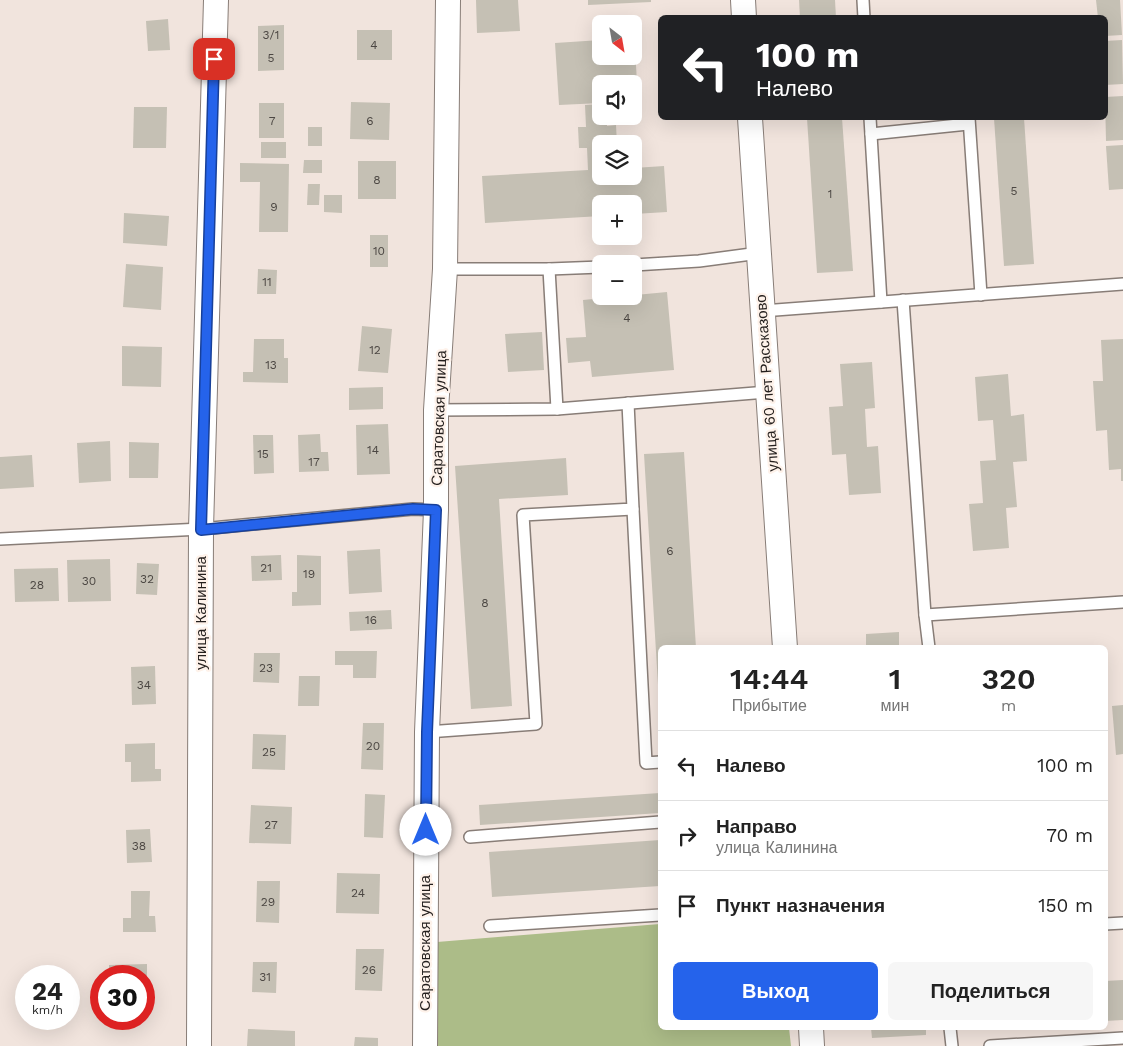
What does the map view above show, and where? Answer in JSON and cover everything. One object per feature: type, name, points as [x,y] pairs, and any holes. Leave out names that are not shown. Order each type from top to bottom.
[{"type":"street","name":"улица Калинина","points":[[199,1046],[201,530],[216,0]]},
{"type":"street","name":"Саратовская улица","points":[[425,1046],[427,732],[436,510],[436,410],[445,269],[448,0]]},
{"type":"street","points":[[743,0],[744,15]]},
{"type":"street","name":"улица 60 лет Рассказово","points":[[750,120],[785,645]]},
{"type":"street","points":[[811,1030],[812,1046]]},
{"type":"lane","points":[[863,0],[864,15]]},
{"type":"lane","points":[[870,120],[881,302]]},
{"type":"lane","points":[[871,134],[969,121],[981,295]]},
{"type":"lane","points":[[642,265],[699,262],[759,253]]},
{"type":"lane","points":[[445,269],[549,270],[592,268]]},
{"type":"lane","points":[[549,270],[557,409]]},
{"type":"lane","points":[[762,311],[1123,284]]},
{"type":"lane","points":[[903,300],[929,645]]},
{"type":"lane","points":[[436,410],[557,409],[768,392]]},
{"type":"lane","points":[[628,403],[646,763],[658,762]]},
{"type":"lane","points":[[0,539],[201,530],[413,509],[436,510]]},
{"type":"lane","points":[[427,732],[536,724],[523,515],[633,509]]},
{"type":"lane","points":[[925,615],[1123,602]]},
{"type":"lane","points":[[470,837],[658,822]]},
{"type":"lane","points":[[490,926],[658,915]]},
{"type":"lane","points":[[1108,924],[1123,923]]},
{"type":"lane","points":[[950,1030],[952,1046]]},
{"type":"lane","points":[[990,1046],[1123,1038]]},
{"type":"green space","points":[[658,924],[658,1030],[789,1030],[791,1046],[435,1046],[437,942]]},
{"type":"building","points":[[476,0],[518,0],[520,31],[477,33]]},
{"type":"building","points":[[588,0],[651,0],[651,2],[588,5]]},
{"type":"building","points":[[799,0],[835,0],[836,15],[800,15]]},
{"type":"building","points":[[1096,0],[1120,0],[1122,35],[1108,36],[1108,15],[1098,15]]},
{"type":"building","points":[[168,19],[170,50],[148,51],[146,21]]},
{"type":"building","points":[[284,25],[284,70],[258,71],[258,26]]},
{"type":"building","points":[[357,30],[392,30],[392,60],[357,60]]},
{"type":"building","points":[[1122,40],[1123,84],[1108,85],[1108,41]]},
{"type":"building","points":[[592,41],[592,65],[636,65],[637,75],[592,75],[592,103],[559,105],[555,43]]},
{"type":"building","points":[[1123,96],[1123,140],[1106,141],[1108,97]]},
{"type":"building","points":[[351,102],[390,103],[389,140],[350,139]]},
{"type":"building","points":[[259,103],[284,103],[284,138],[259,138]]},
{"type":"building","points":[[585,105],[592,105],[592,125],[616,125],[617,135],[592,135],[592,185],[642,185],[642,167],[664,166],[667,212],[642,214],[642,195],[592,195],[592,217],[485,223],[482,176],[588,170],[587,148],[579,148],[578,127],[586,127]]},
{"type":"building","points":[[134,107],[167,107],[166,148],[133,148]]},
{"type":"building","points":[[807,120],[842,120],[853,271],[817,273]]},
{"type":"building","points":[[994,120],[1024,120],[1034,264],[1004,266]]},
{"type":"building","points":[[308,127],[322,127],[322,146],[308,146]]},
{"type":"building","points":[[261,142],[286,142],[286,158],[261,158]]},
{"type":"building","points":[[1123,145],[1123,189],[1109,190],[1106,146]]},
{"type":"building","points":[[304,160],[322,160],[322,173],[303,173]]},
{"type":"building","points":[[358,161],[396,161],[396,199],[358,199]]},
{"type":"building","points":[[240,163],[289,164],[288,232],[259,232],[260,182],[240,182]]},
{"type":"building","points":[[308,184],[320,184],[319,205],[307,205]]},
{"type":"building","points":[[324,195],[342,195],[342,213],[324,212]]},
{"type":"building","points":[[124,213],[169,216],[167,246],[123,243]]},
{"type":"building","points":[[370,235],[388,235],[388,267],[370,267]]},
{"type":"building","points":[[126,264],[163,267],[161,310],[123,307]]},
{"type":"building","points":[[258,269],[277,270],[276,294],[257,294]]},
{"type":"building","points":[[667,292],[674,370],[592,377],[590,361],[568,363],[566,338],[586,337],[583,300],[592,299],[592,305],[642,305],[642,294]]},
{"type":"building","points":[[362,326],[392,329],[388,373],[358,371]]},
{"type":"building","points":[[542,332],[544,370],[508,372],[505,334]]},
{"type":"building","points":[[254,339],[284,339],[284,358],[288,358],[288,383],[243,382],[243,372],[253,372]]},
{"type":"building","points":[[1123,339],[1123,481],[1121,481],[1121,469],[1109,470],[1107,430],[1096,431],[1093,381],[1103,381],[1101,340]]},
{"type":"building","points":[[122,346],[162,347],[161,387],[122,386]]},
{"type":"building","points":[[872,362],[875,408],[865,409],[867,447],[878,446],[881,493],[849,495],[846,454],[832,455],[829,407],[843,406],[840,364]]},
{"type":"building","points":[[1008,374],[1011,416],[1024,414],[1027,461],[1013,462],[1017,507],[1006,508],[1009,548],[973,551],[969,504],[983,503],[980,461],[996,460],[993,420],[978,421],[975,377]]},
{"type":"building","points":[[383,387],[383,409],[349,410],[349,388]]},
{"type":"building","points":[[388,424],[390,474],[357,475],[356,425]]},
{"type":"building","points":[[320,434],[321,452],[328,452],[329,471],[299,472],[298,435]]},
{"type":"building","points":[[253,435],[273,435],[274,473],[254,474]]},
{"type":"building","points":[[110,441],[111,481],[79,483],[77,443]]},
{"type":"building","points":[[129,442],[159,443],[158,478],[129,478]]},
{"type":"building","points":[[684,452],[696,645],[658,645],[658,685],[644,454]]},
{"type":"building","points":[[32,455],[34,487],[0,489],[0,457]]},
{"type":"building","points":[[566,458],[568,495],[499,499],[512,706],[471,709],[455,466]]},
{"type":"building","points":[[380,549],[382,592],[349,594],[347,551]]},
{"type":"building","points":[[281,555],[282,580],[252,581],[251,556]]},
{"type":"building","points":[[297,555],[321,556],[321,605],[292,606],[292,592],[297,592]]},
{"type":"building","points":[[110,559],[111,601],[68,602],[67,560]]},
{"type":"building","points":[[137,563],[159,564],[157,595],[136,594]]},
{"type":"building","points":[[58,568],[59,601],[15,602],[14,569]]},
{"type":"building","points":[[391,610],[392,629],[350,631],[349,612]]},
{"type":"building","points":[[899,632],[899,645],[866,645],[866,634]]},
{"type":"building","points":[[335,651],[377,651],[376,678],[353,678],[353,665],[335,665]]},
{"type":"building","points":[[254,653],[280,653],[279,683],[253,682]]},
{"type":"building","points":[[155,666],[156,704],[132,705],[131,667]]},
{"type":"building","points":[[299,676],[320,676],[319,706],[298,706]]},
{"type":"building","points":[[1123,705],[1123,754],[1116,755],[1112,706]]},
{"type":"building","points":[[363,723],[384,723],[383,770],[361,769]]},
{"type":"building","points":[[253,734],[286,735],[285,770],[252,769]]},
{"type":"building","points":[[155,743],[155,769],[161,769],[161,781],[131,782],[131,762],[125,762],[125,744]]},
{"type":"building","points":[[658,793],[658,813],[480,825],[479,805]]},
{"type":"building","points":[[365,794],[385,795],[383,838],[364,837]]},
{"type":"building","points":[[251,805],[292,807],[291,844],[249,843]]},
{"type":"building","points":[[150,829],[152,862],[127,863],[126,830]]},
{"type":"building","points":[[658,840],[658,886],[492,897],[489,852]]},
{"type":"building","points":[[337,873],[380,874],[379,914],[336,913]]},
{"type":"building","points":[[257,881],[280,881],[279,923],[256,922]]},
{"type":"building","points":[[131,891],[150,891],[149,916],[155,916],[156,932],[123,932],[123,918],[131,918]]},
{"type":"building","points":[[356,949],[384,949],[382,991],[355,990]]},
{"type":"building","points":[[253,962],[277,962],[276,993],[252,992]]},
{"type":"building","points":[[147,964],[147,965],[109,965]]},
{"type":"building","points":[[1123,980],[1123,1020],[1108,1021],[1108,981]]},
{"type":"building","points":[[248,1029],[295,1031],[295,1046],[247,1046]]},
{"type":"building","points":[[871,1030],[926,1030],[926,1035],[872,1038]]},
{"type":"building","points":[[355,1037],[378,1038],[378,1046],[354,1046]]},
{"type":"route","points":[[214,59],[201,530],[413,509],[436,510],[427,732],[426,830]]}]
